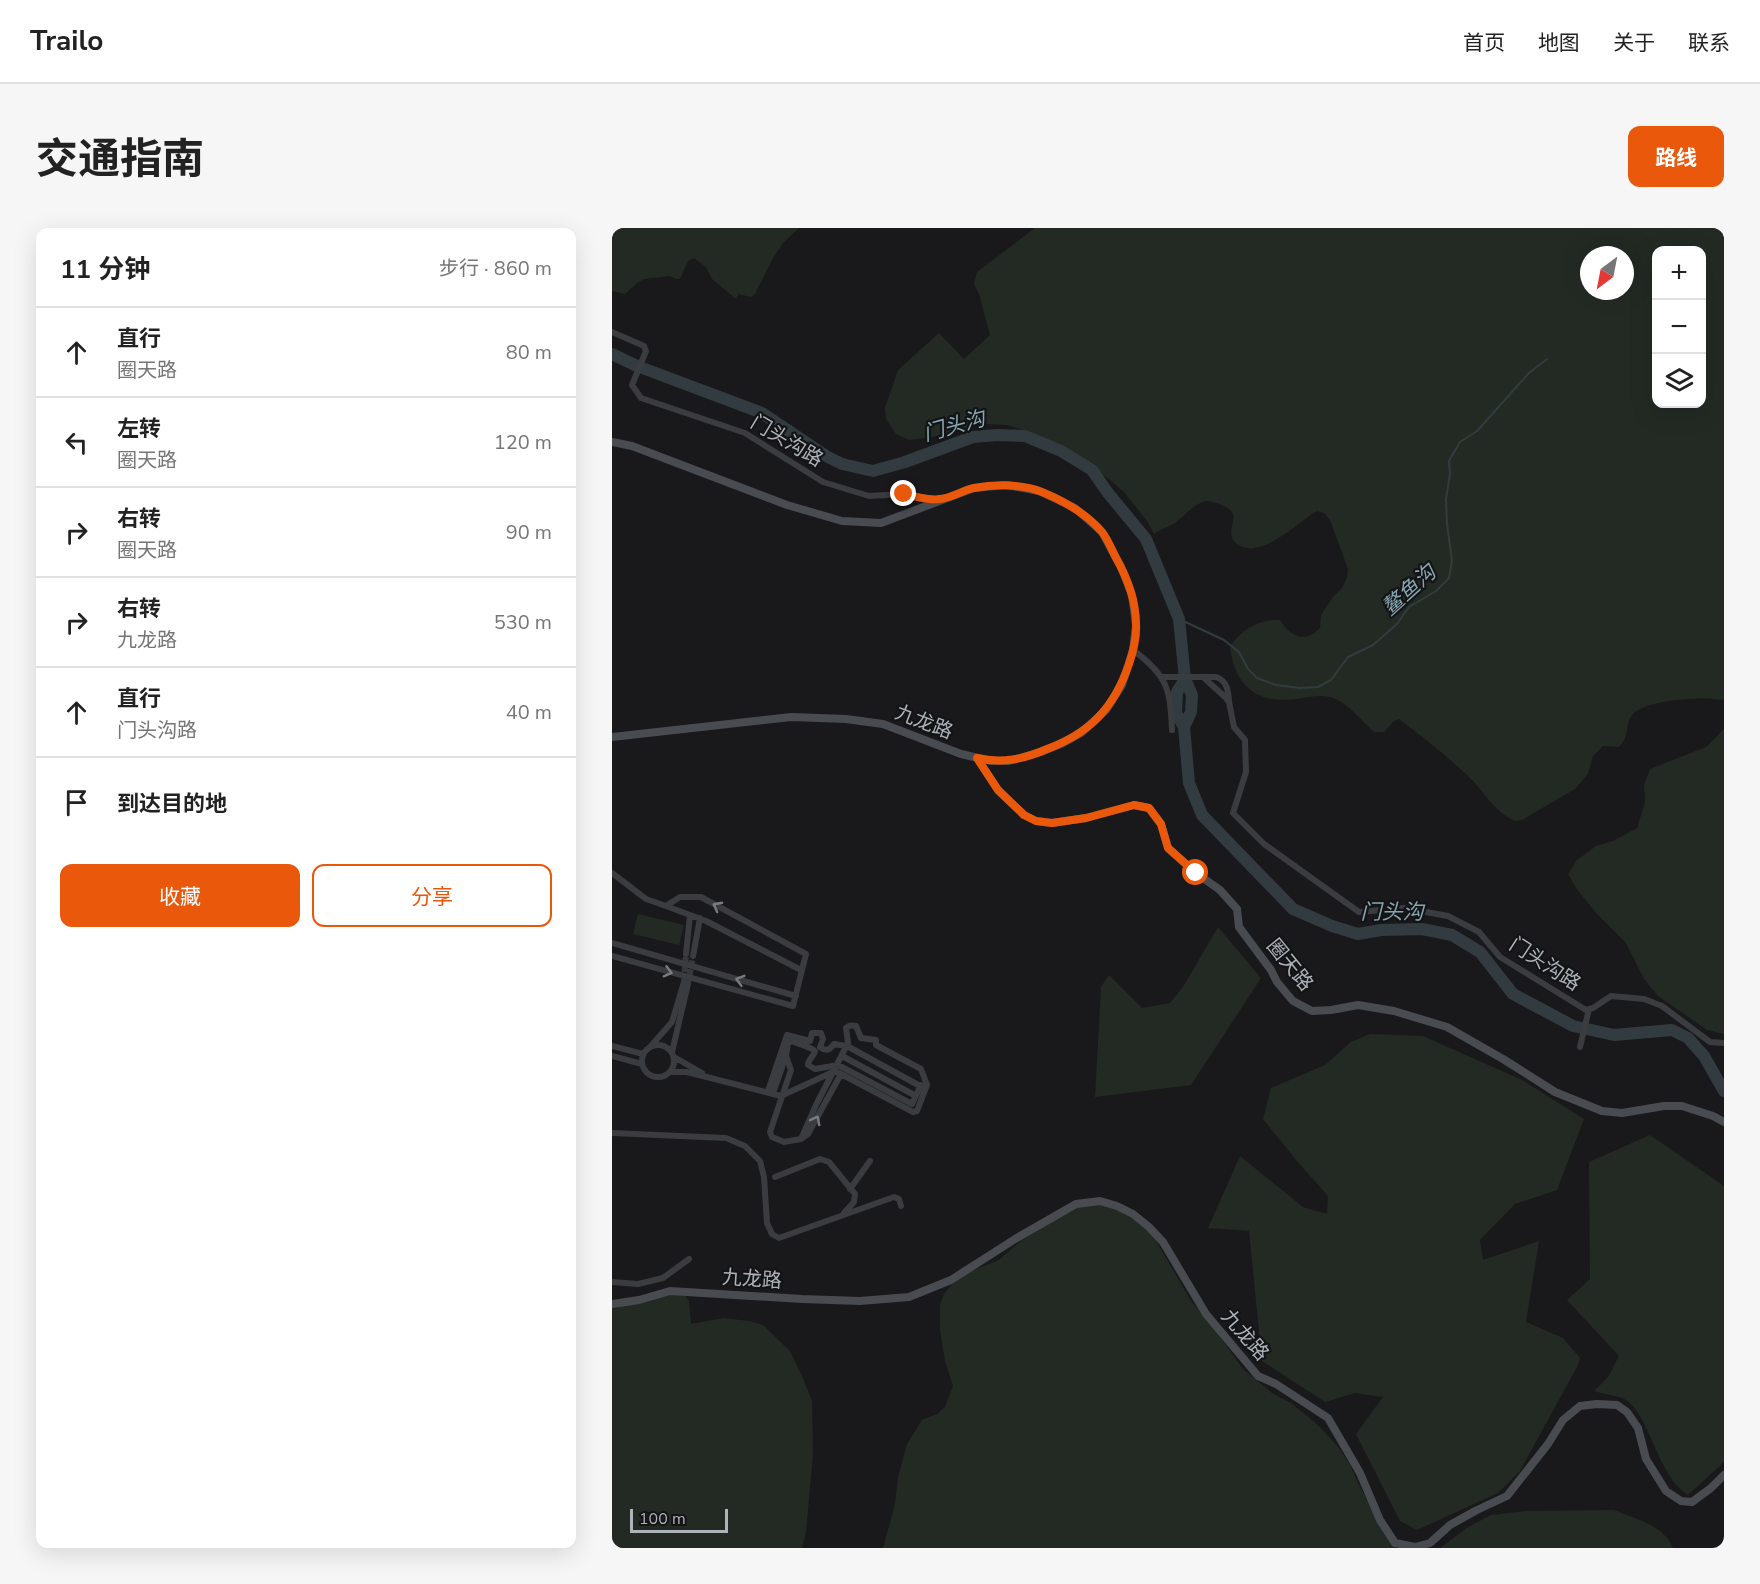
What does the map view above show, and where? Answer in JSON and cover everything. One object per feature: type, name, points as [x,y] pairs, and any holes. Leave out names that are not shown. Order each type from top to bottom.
[{"type":"street","name":"门头沟路","points":[[612,332],[644,345],[646,351],[632,385],[641,398],[745,433],[823,482],[869,496],[904,494],[940,500]]},
{"type":"street","name":"九龙路","points":[[612,441],[632,446],[787,505],[842,521],[881,523],[974,488],[1007,485],[1039,491],[1075,508],[1102,532],[1121,567],[1132,595],[1136,625],[1133,650],[1122,685],[1106,710],[1081,733],[1056,746],[1009,761],[992,761],[961,754],[883,724],[846,719],[791,717],[612,737]]},
{"type":"street","points":[[1133,650],[1162,677],[1170,699],[1172,730]]},
{"type":"street","name":"门头沟路","points":[[1162,677],[1203,677],[1225,697],[1234,727],[1245,740],[1246,748],[1246,772],[1233,813],[1264,844],[1359,912],[1404,908],[1448,916],[1479,932],[1500,957],[1586,1010],[1611,996],[1644,999],[1662,1006],[1710,1042],[1724,1043]]},
{"type":"street","name":"圈天路","points":[[977,758],[998,790],[1024,815],[1036,821],[1052,823],[1086,818],[1134,805],[1149,808],[1161,824],[1168,848],[1196,873],[1220,890],[1237,909],[1239,927],[1271,970],[1277,982],[1293,1001],[1312,1011],[1359,1005],[1394,1011],[1447,1027],[1555,1092],[1602,1111],[1622,1113],[1664,1106],[1682,1106],[1724,1122]]},
{"type":"street","points":[[612,873],[646,899],[700,918],[801,970]]},
{"type":"street","points":[[612,958],[793,1006],[806,954],[700,897],[680,897],[666,906]]},
{"type":"street","points":[[690,915],[690,955],[700,918]]},
{"type":"street","points":[[612,943],[796,996]]},
{"type":"street","points":[[686,983],[673,1054],[673,1067],[666,1075],[656,1077],[646,1072],[642,1064],[643,1054],[650,1047],[672,1022],[686,983]]},
{"type":"street","points":[[1580,1047],[1588,1009]]},
{"type":"street","points":[[786,1056],[791,1070],[770,1132],[772,1137],[784,1142],[801,1139],[816,1105],[838,1070],[848,1043],[846,1028],[852,1025],[856,1026],[861,1038],[876,1040],[876,1045],[921,1069],[927,1085],[915,1106]]},
{"type":"street","points":[[770,1092],[787,1035],[810,1041],[812,1033],[820,1033],[823,1039],[820,1047],[827,1051],[834,1044],[847,1046],[920,1086]]},
{"type":"street","points":[[770,1092],[786,1056],[788,1043],[792,1041],[815,1051],[815,1056],[808,1062],[810,1068],[838,1070],[913,1112],[917,1111],[916,1096],[924,1077]]},
{"type":"street","points":[[650,1047],[663,1045],[708,1076]]},
{"type":"street","points":[[612,1046],[643,1054]]},
{"type":"street","points":[[612,1056],[642,1064]]},
{"type":"street","points":[[842,1056],[916,1096]]},
{"type":"street","points":[[670,1072],[708,1076],[781,1096],[838,1070]]},
{"type":"street","points":[[612,1133],[726,1138],[746,1146],[759,1161],[764,1178],[766,1223],[772,1234],[780,1238],[894,1197],[898,1199],[901,1206]]},
{"type":"street","points":[[776,1177],[820,1159],[829,1162],[855,1194],[854,1202],[841,1216]]},
{"type":"street","points":[[850,1189],[870,1161]]},
{"type":"street","name":"九龙路","points":[[612,1304],[639,1300],[670,1291],[860,1301],[909,1298],[951,1280],[1076,1204],[1100,1201],[1133,1214],[1163,1242],[1206,1314],[1258,1376],[1276,1384],[1328,1418],[1360,1473],[1380,1520],[1395,1543],[1415,1547],[1430,1543],[1450,1525],[1507,1496],[1548,1444],[1563,1420],[1580,1406],[1617,1404],[1627,1412],[1638,1428],[1646,1459],[1666,1491],[1680,1501],[1692,1502],[1711,1488],[1724,1474]]},
{"type":"street","points":[[612,1282],[638,1284],[663,1278],[689,1259]]},
{"type":"shaded area","points":[[612,228],[799,228],[783,243],[773,258],[755,294],[751,297],[738,294],[736,299],[712,279],[706,267],[694,258],[688,261],[680,279],[670,276],[644,279],[625,294],[612,291]]},
{"type":"shaded area","points":[[1035,228],[1724,228],[1724,700],[1704,698],[1677,700],[1640,709],[1630,719],[1626,737],[1619,747],[1603,746],[1593,756],[1588,774],[1575,789],[1522,820],[1515,821],[1495,807],[1474,782],[1426,739],[1399,719],[1384,732],[1374,732],[1356,714],[1331,697],[1281,700],[1258,695],[1249,689],[1236,671],[1230,646],[1246,630],[1265,621],[1280,620],[1293,634],[1303,637],[1309,636],[1320,628],[1321,615],[1342,588],[1348,569],[1330,520],[1324,513],[1317,511],[1269,543],[1260,547],[1243,547],[1233,540],[1231,511],[1219,504],[1206,501],[1193,507],[1175,523],[1154,534],[1147,521],[1124,492],[1110,480],[1064,448],[1031,432],[1007,425],[984,424],[933,437],[909,440],[896,434],[886,419],[885,408],[898,370],[939,333],[964,359],[990,335],[974,284],[977,272]]},
{"type":"shaded area","points":[[1724,729],[1724,1034],[1707,1030],[1658,996],[1644,979],[1626,943],[1596,913],[1568,874],[1577,860],[1596,846],[1613,841],[1637,828],[1645,802],[1644,785],[1650,769],[1706,747]]},
{"type":"shaded area","points":[[638,914],[684,925],[679,945],[633,934]]},
{"type":"shaded area","points":[[1218,927],[1261,978],[1191,1085],[1095,1097],[1101,987],[1109,975],[1142,1008],[1170,1003],[1183,987]]},
{"type":"shaded area","points":[[1370,1034],[1423,1036],[1522,1080],[1584,1119],[1557,1190],[1515,1204],[1480,1240],[1483,1260],[1539,1241],[1526,1322],[1563,1338],[1580,1358],[1577,1367],[1520,1471],[1498,1493],[1417,1530],[1400,1521],[1356,1434],[1383,1397],[1355,1393],[1325,1402],[1262,1361],[1249,1231],[1208,1228],[1240,1156],[1303,1207],[1327,1214],[1328,1196],[1263,1119],[1271,1088],[1325,1065],[1351,1042]]},
{"type":"shaded area","points":[[1650,1135],[1724,1186],[1724,1462],[1688,1495],[1668,1473],[1632,1405],[1622,1398],[1594,1391],[1608,1377],[1619,1356],[1567,1300],[1590,1279],[1589,1162]]},
{"type":"shaded area","points":[[1108,1200],[1151,1232],[1191,1301],[1243,1369],[1272,1393],[1291,1403],[1307,1416],[1339,1448],[1383,1530],[1396,1548],[883,1548],[907,1444],[922,1420],[937,1414],[945,1407],[953,1386],[945,1361],[940,1330],[940,1304],[944,1294],[959,1276],[999,1260],[1021,1241],[1066,1210]]},
{"type":"shaded area","points":[[681,1290],[689,1301],[691,1324],[723,1318],[763,1325],[790,1351],[802,1376],[812,1401],[813,1454],[806,1532],[802,1548],[612,1548],[612,1306]]},
{"type":"shaded area","points":[[1614,1510],[1656,1528],[1669,1540],[1673,1548],[1440,1548],[1468,1527],[1491,1515],[1527,1511]]},
{"type":"waterway","name":"门头沟","points":[[612,354],[637,366],[762,413],[826,456],[842,464],[873,471],[973,437],[998,435],[1025,436],[1061,451],[1092,470],[1146,539],[1179,619],[1185,679],[1192,695],[1191,712],[1184,727],[1189,783],[1202,815],[1293,909],[1332,926],[1358,934],[1381,930],[1422,929],[1452,935],[1480,952],[1513,994],[1573,1026],[1614,1035],[1672,1030],[1688,1038],[1704,1056],[1724,1091]]},
{"type":"waterway","name":"鳌鱼沟","points":[[1179,619],[1224,640],[1239,652],[1248,669],[1257,678],[1276,685],[1300,688],[1318,687],[1331,680],[1348,657],[1373,645],[1397,624],[1409,607],[1436,591],[1449,578],[1452,561],[1446,499],[1450,474],[1449,461],[1460,442],[1477,431],[1529,373],[1547,359]]},
{"type":"waterway","name":"门头沟","points":[[1184,727],[1176,713],[1177,692],[1185,679]]},
{"type":"tunnel","points":[[684,981],[686,954]]},
{"type":"tunnel","points":[[688,984],[693,956]]},
{"type":"route","points":[[904,494],[940,500],[974,488],[1007,485],[1039,491],[1075,508],[1102,532],[1121,567],[1132,595],[1136,625],[1133,650],[1122,685],[1106,710],[1081,733],[1063,743],[1009,761],[977,758],[998,790],[1024,815],[1036,821],[1052,823],[1086,818],[1134,805],[1149,808],[1161,824],[1168,848],[1196,873]]}]
